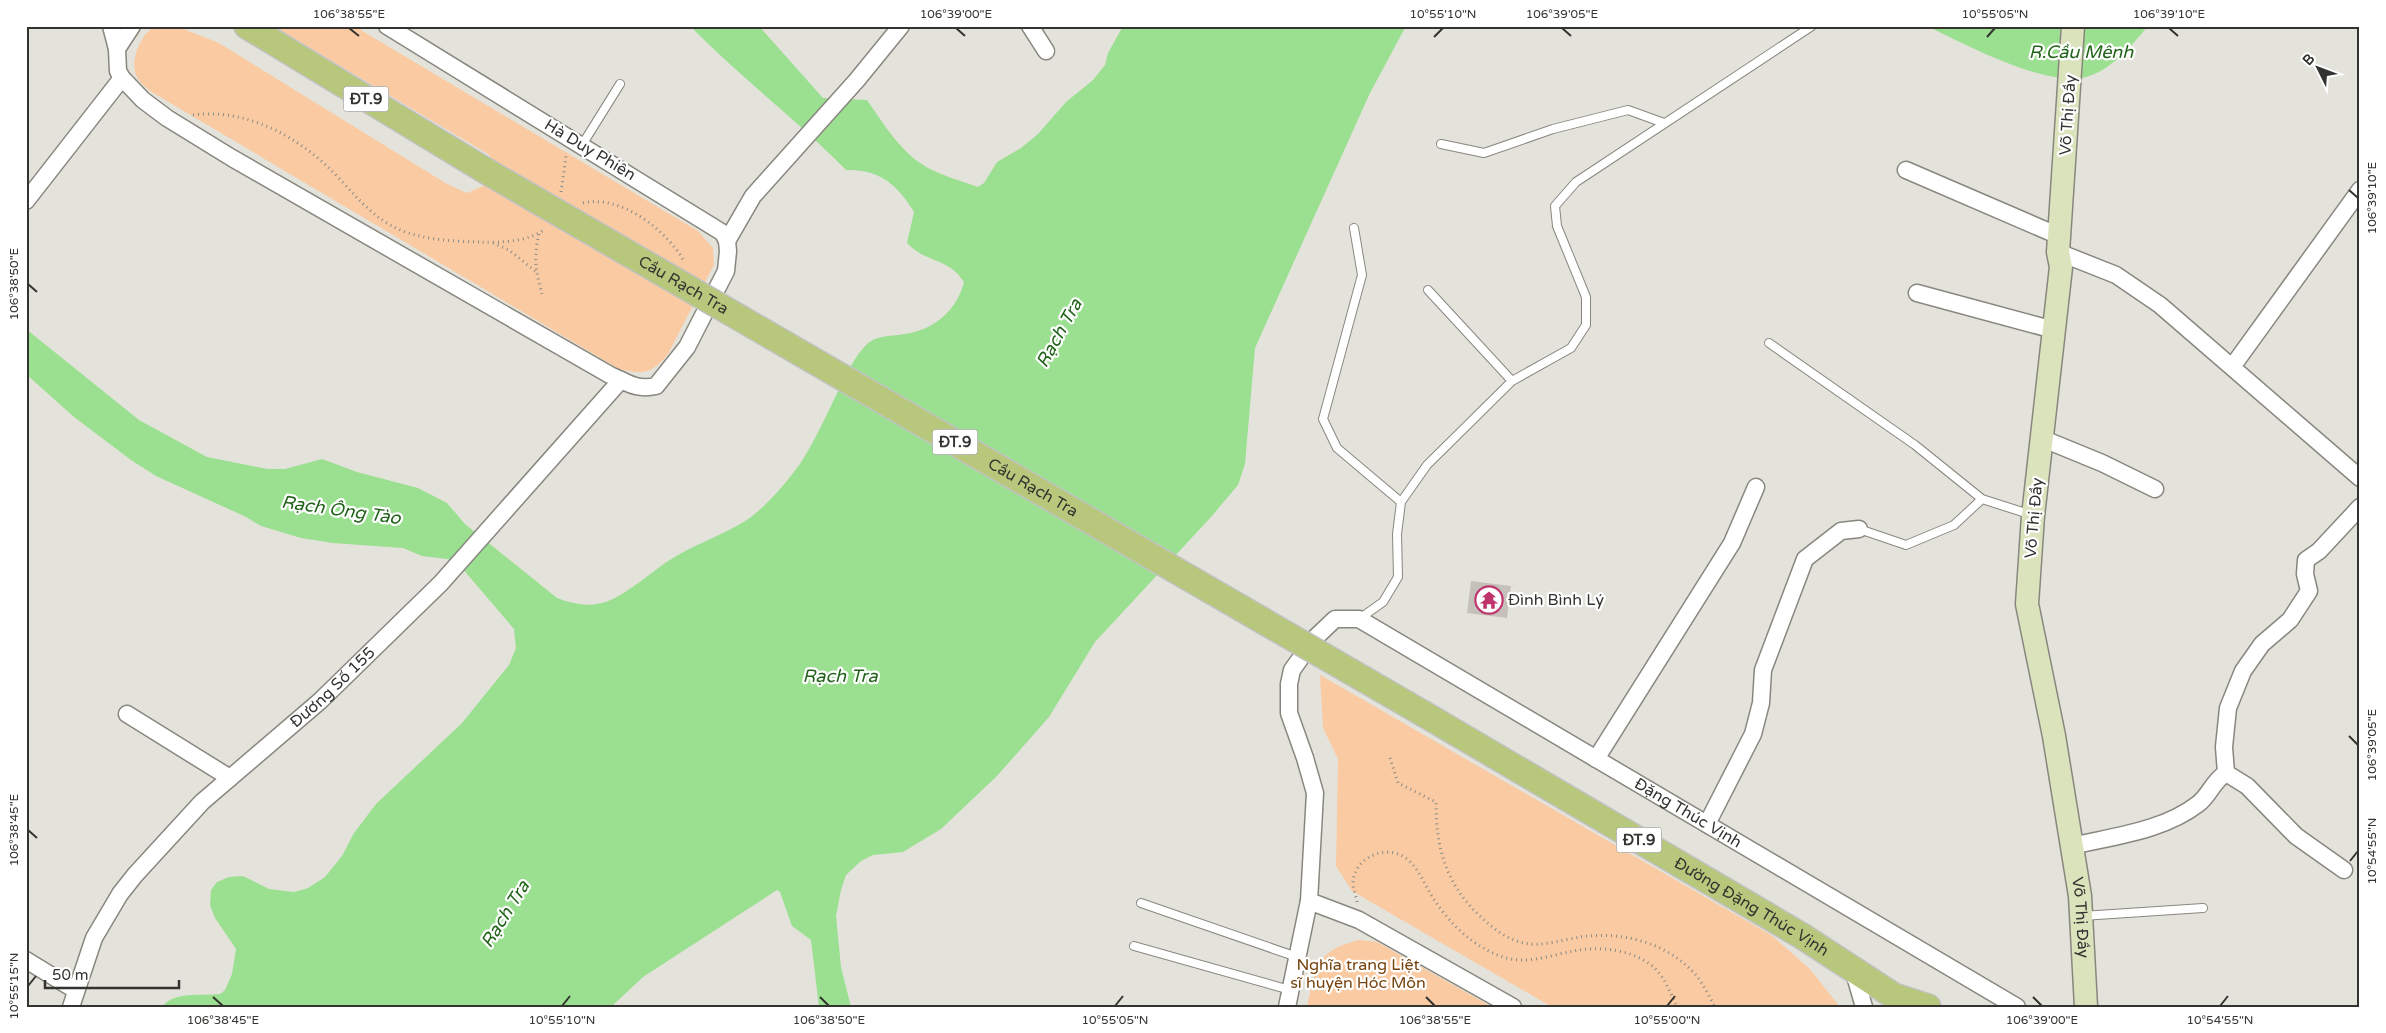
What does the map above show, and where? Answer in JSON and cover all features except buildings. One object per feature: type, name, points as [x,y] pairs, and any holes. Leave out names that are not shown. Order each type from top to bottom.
[{"type":"main road","name":"Cầu Rạch Tra","points":[[247,26],[486,171],[1424,714]]},
{"type":"main road","name":"Đường Đặng Thúc Vịnh","points":[[1424,714],[1793,931],[1852,969],[1898,1002],[1928,1007]]},
{"type":"street","points":[[111,26],[117,49],[118,71],[122,78],[142,100],[167,118],[241,163],[621,380],[632,386],[643,388],[656,386],[687,347],[726,271],[727,241],[753,196],[857,80],[901,26]]},
{"type":"street","points":[[117,49],[132,26]]},
{"type":"street","name":"Hà Duy Phiên","points":[[386,26],[718,228],[727,241]]},
{"type":"street","points":[[1030,26],[1046,51]]},
{"type":"street","name":"Võ Thị Đầy","points":[[2073,26],[2059,244],[2061,267],[2033,516],[2027,604],[2054,736],[2080,896],[2086,1007]]},
{"type":"street","points":[[26,201],[122,78]]},
{"type":"street","points":[[1906,170],[2059,244],[2116,275],[2160,305],[2360,478]]},
{"type":"street","points":[[2232,367],[2360,190]]},
{"type":"street","points":[[1917,293],[2054,330]]},
{"type":"street","name":"Đương Số 155","points":[[71,1007],[75,990],[94,938],[120,894],[186,818],[320,701],[456,568],[621,380]]},
{"type":"street","points":[[2041,438],[2102,463],[2155,489]]},
{"type":"street","points":[[1596,759],[1732,543],[1756,487]]},
{"type":"street","points":[[2226,773],[2224,747],[2228,708],[2243,671],[2262,644],[2290,620],[2309,591],[2305,574],[2306,560],[2319,551],[2360,507]]},
{"type":"street","points":[[1707,824],[1753,734],[1761,703],[1763,670],[1805,559],[1841,531],[1859,529]]},
{"type":"street","points":[[1287,1007],[1309,901],[1315,793],[1306,758],[1289,712],[1292,670],[1315,638],[1335,619],[1359,619]]},
{"type":"street","name":"Đặng Thúc Vịnh","points":[[1359,619],[2017,1007]]},
{"type":"street","points":[[127,714],[230,778]]},
{"type":"street","points":[[2072,846],[2136,831],[2176,819],[2200,802],[2216,779],[2226,773]]},
{"type":"street","points":[[2226,773],[2247,786],[2296,836],[2344,870]]},
{"type":"street","points":[[1309,901],[1359,920],[1513,1007]]},
{"type":"street","points":[[26,960],[75,990]]},
{"type":"street","points":[[1852,969],[1864,1007]]},
{"type":"lane","points":[[1359,619],[1383,602],[1398,577],[1398,534],[1401,502],[1427,465],[1512,381],[1571,348],[1586,325],[1586,297],[1557,226],[1555,206],[1576,182],[1812,26]]},
{"type":"lane","points":[[575,141],[620,84]]},
{"type":"lane","points":[[1441,144],[1484,153],[1553,129],[1628,110],[1664,123]]},
{"type":"lane","points":[[1354,228],[1362,275],[1323,419],[1337,448],[1401,502]]},
{"type":"lane","points":[[1428,290],[1512,381]]},
{"type":"lane","points":[[1769,343],[1915,445],[1982,499],[2033,516]]},
{"type":"lane","points":[[1859,529],[1906,545],[1954,524],[1982,499]]},
{"type":"lane","points":[[1141,903],[1297,957]]},
{"type":"lane","points":[[2080,916],[2204,908]]},
{"type":"lane","points":[[1134,946],[1290,990]]},
{"type":"path","points":[[167,118],[212,112],[234,115],[269,127],[301,144],[334,173],[356,199],[372,213],[392,226],[416,235],[450,241],[492,243],[539,234],[552,224]]},
{"type":"path","points":[[561,194],[575,141]]},
{"type":"path","points":[[575,205],[590,201],[622,207],[644,217],[659,230],[682,256],[689,268]]},
{"type":"path","points":[[539,234],[534,255],[536,272],[543,298]]},
{"type":"path","points":[[492,243],[509,250],[536,272]]},
{"type":"path","points":[[1390,758],[1398,783],[1436,802],[1438,838],[1444,862],[1454,886],[1470,907],[1502,935],[1521,943],[1540,943],[1600,934],[1638,939],[1660,949],[1695,974],[1715,1007]]},
{"type":"path","points":[[1359,920],[1353,882],[1358,867],[1369,856],[1392,852],[1406,858],[1416,868],[1443,914],[1462,933],[1487,950],[1521,961],[1576,950],[1613,949],[1636,957],[1652,966],[1667,984],[1677,1007]]},
{"type":"green space","points":[[155,26],[176,26],[219,43],[447,184],[467,193],[490,183],[496,164],[488,154],[273,26],[354,26],[698,231],[713,248],[714,265],[668,354],[657,366],[646,371],[635,372],[619,369],[150,91],[138,79],[134,65],[140,43]]},
{"type":"green space","points":[[1320,675],[1771,935],[1810,969],[1840,1007],[1552,1007],[1352,891],[1336,866],[1338,759],[1323,728]]},
{"type":"green space","name":"Nghĩa trang Liệt sĩ huyện Hóc Môn","points":[[1359,940],[1377,942],[1492,1007],[1307,1007],[1316,971],[1326,955],[1345,944]]},
{"type":"water","name":"Rạch Tra","points":[[690,26],[759,26],[823,98],[867,100],[893,137],[918,162],[978,187],[984,183],[997,162],[1021,148],[1038,134],[1066,102],[1093,80],[1105,65],[1108,53],[1123,26],[1406,26],[1370,93],[1255,348],[1245,464],[1238,485],[1211,517],[1095,642],[1049,717],[997,776],[941,829],[903,852],[873,855],[861,861],[846,875],[836,916],[841,967],[851,1007],[819,1007],[811,940],[792,926],[780,892],[777,890],[643,977],[611,1007],[162,1007],[173,998],[180,996],[220,994],[225,990],[232,974],[236,949],[215,918],[210,905],[211,890],[217,882],[229,877],[243,876],[269,889],[294,892],[308,888],[325,877],[342,856],[354,833],[376,804],[462,723],[509,665],[516,648],[514,629],[455,560],[422,556],[403,548],[333,543],[301,538],[261,526],[244,516],[156,476],[131,460],[74,417],[26,374],[26,329],[139,420],[207,457],[268,469],[285,469],[322,459],[357,472],[418,488],[447,503],[465,524],[557,598],[589,605],[615,598],[668,561],[742,523],[766,504],[800,464],[816,436],[848,370],[862,349],[875,339],[916,332],[935,323],[950,310],[961,292],[964,282],[951,268],[922,254],[907,243],[914,212],[894,186],[878,175],[858,170],[846,170]]},
{"type":"water","name":"R.Cầu Mênh","points":[[1927,26],[2148,26],[2113,63],[2095,74],[2069,79],[2050,76],[2006,62]]},
{"type":"place","name":"Đình Bình Lý","points":[[1489,600]]},
{"type":"water label","name":"Rạch Ông Tào","points":[[341,510]]}]
